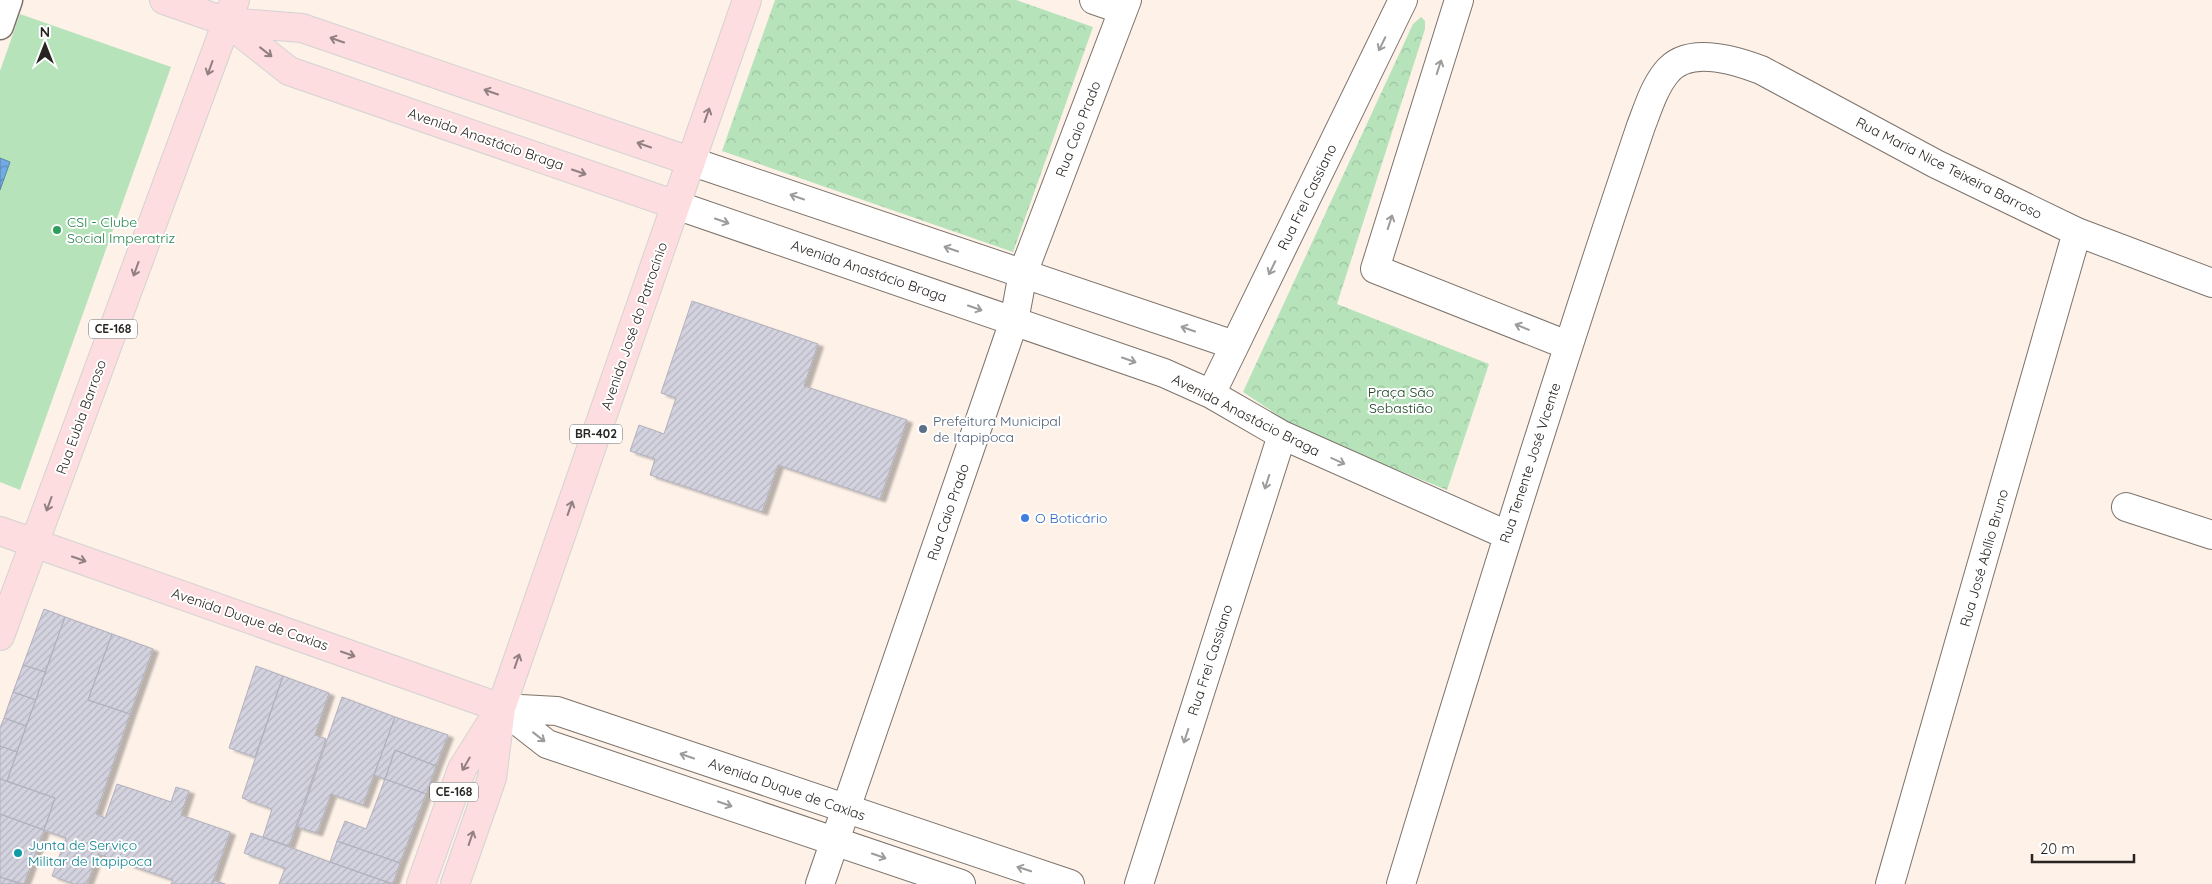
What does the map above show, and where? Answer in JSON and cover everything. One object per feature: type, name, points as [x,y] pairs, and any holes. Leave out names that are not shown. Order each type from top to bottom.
[{"type":"main road","name":"Avenida Anastácio Braga","points":[[164,0],[231,11],[302,28],[690,161]]},
{"type":"main road","name":"Avenida José do Patrocínio","points":[[455,884],[492,778],[501,708],[747,0]]},
{"type":"main road","name":"Avenida Anastácio Braga","points":[[231,11],[289,71],[676,206]]},
{"type":"main road","name":"Rua Eubia Barroso","points":[[0,636],[231,11]]},
{"type":"main road","name":"Avenida Duque de Caxias","points":[[0,531],[501,708]]},
{"type":"main road","name":"Avenida José do Patrocínio","points":[[421,884],[462,769],[501,708]]},
{"type":"street","points":[[0,26],[9,0]]},
{"type":"street","points":[[1094,0],[1125,5]]},
{"type":"street","name":"Rua Frei Cassiano","points":[[1211,394],[1403,0]]},
{"type":"street","points":[[1460,0],[1375,269],[1567,345]]},
{"type":"street","name":"Rua Caio Prado","points":[[820,884],[1014,321],[1023,273],[1125,5]]},
{"type":"street","name":"Rua Maria Nice Teixeira Barroso","points":[[1688,59],[1712,57],[1735,60],[1761,70],[1936,164],[2077,232],[2212,283]]},
{"type":"street","name":"Rua Tenente José Vicente","points":[[1401,884],[1567,345],[1652,95],[1667,71],[1688,59]]},
{"type":"street","name":"Avenida Anastácio Braga","points":[[690,161],[1234,345]]},
{"type":"street","name":"Avenida Anastácio Braga","points":[[676,206],[1143,365],[1211,394],[1282,435],[1507,535]]},
{"type":"street","name":"Rua José Abílio Bruno","points":[[1890,884],[2077,232]]},
{"type":"street","name":"Rua Frei Cassiano","points":[[1138,884],[1282,435]]},
{"type":"street","points":[[2126,507],[2212,534]]},
{"type":"street","name":"Avenida Duque de Caxias","points":[[501,708],[557,712],[1070,884]]},
{"type":"street","name":"Avenida Duque de Caxias","points":[[501,708],[547,744],[961,884]]},
{"type":"green space","points":[[775,0],[1016,0],[1093,27],[1013,252],[722,151]]},
{"type":"green space","name":"CSI - Clube Social Imperatriz","points":[[20,14],[171,67],[20,490],[0,482],[0,190],[10,162],[0,158],[0,71]]},
{"type":"green space","name":"Praça São Sebastião","points":[[1421,17],[1425,21],[1425,29],[1337,304],[1489,364],[1447,490],[1336,445],[1291,424],[1243,392],[1413,24]]},
{"type":"water","points":[[0,158],[10,162],[0,190]]},
{"type":"building","points":[[692,301],[818,344],[804,386],[907,420],[880,499],[778,465],[762,512],[650,475],[655,459],[630,451],[639,425],[664,434],[676,398],[661,393]]},
{"type":"building","points":[[44,609],[65,617],[45,672],[23,665]]},
{"type":"building","points":[[65,617],[112,634],[88,700],[130,714],[96,814],[105,818],[117,784],[171,802],[176,787],[189,791],[181,815],[230,832],[212,884],[171,884],[173,880],[98,854],[87,884],[74,884],[52,876],[66,838],[44,830],[55,798],[7,781]]},
{"type":"building","points":[[112,634],[153,649],[130,714],[88,700]]},
{"type":"building","points":[[23,665],[45,672],[36,700],[13,692]]},
{"type":"building","points":[[256,666],[283,676],[255,757],[229,748]]},
{"type":"building","points":[[283,676],[329,693],[315,735],[326,739],[289,846],[263,837],[272,809],[242,798]]},
{"type":"building","points":[[13,692],[36,700],[26,726],[4,718]]},
{"type":"building","points":[[342,697],[395,717],[363,805],[331,794],[317,833],[297,827]]},
{"type":"building","points":[[395,717],[448,735],[436,766],[395,750],[385,779],[374,775]]},
{"type":"building","points":[[4,718],[26,726],[17,752],[0,746],[0,728]]},
{"type":"building","points":[[0,746],[17,752],[7,781],[0,779]]},
{"type":"building","points":[[395,750],[436,766],[426,794],[385,779]]},
{"type":"building","points":[[0,779],[55,798],[44,830],[0,814]]},
{"type":"building","points":[[385,779],[426,794],[400,863],[337,841],[345,821],[366,829]]},
{"type":"building","name":"Junta de Serviço Militar de Itapipoca","points":[[0,814],[44,830],[24,884],[0,877]]},
{"type":"building","points":[[251,833],[392,884],[279,884],[285,868],[244,853]]},
{"type":"building","points":[[337,841],[400,863],[393,884],[330,862]]},
{"type":"building","points":[[0,877],[20,884],[0,884]]},
{"type":"building","points":[[213,880],[225,884],[212,884]]},
{"type":"place","name":"CSI - Clube Social Imperatriz","points":[[57,230]]},
{"type":"place","name":"Prefeitura Municipal de Itapipoca","points":[[923,429]]},
{"type":"place","name":"O Boticário","points":[[1025,518]]},
{"type":"place","name":"Junta de Serviço Militar de Itapipoca","points":[[18,853]]}]
